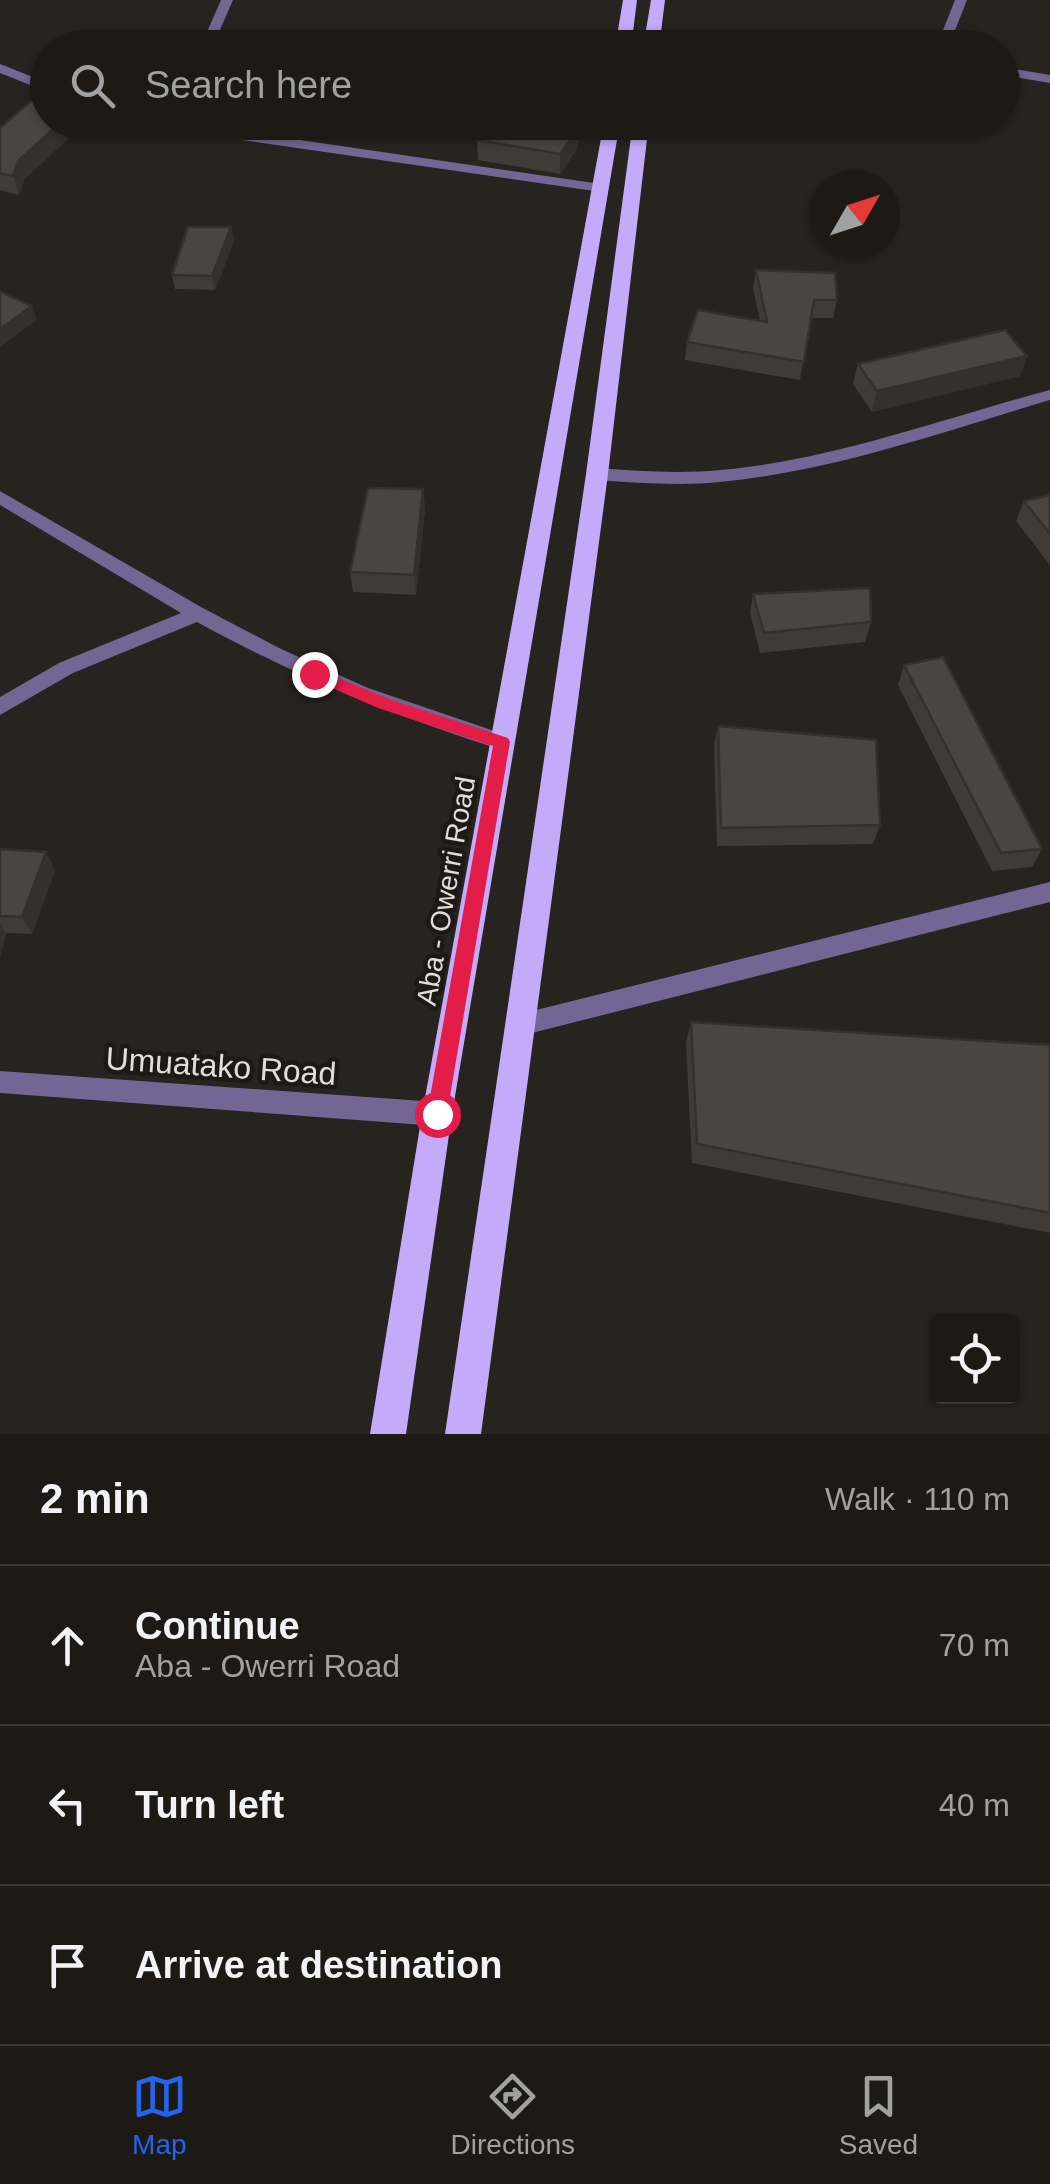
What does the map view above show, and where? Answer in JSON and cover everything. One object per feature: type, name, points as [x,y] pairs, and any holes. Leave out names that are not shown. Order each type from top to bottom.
[{"type":"main road","points":[[626,30],[630,0]]},
{"type":"main road","points":[[653,30],[658,0]]},
{"type":"main road","name":"Aba - Owerri Road","points":[[388,1434],[437,1114],[609,140]]},
{"type":"main road","points":[[463,1434],[639,140]]},
{"type":"street","points":[[214,30],[228,0]]},
{"type":"street","points":[[949,30],[960,0]]},
{"type":"street","points":[[0,68],[30,80]]},
{"type":"street","points":[[1020,74],[1050,79]]},
{"type":"street","points":[[266,140],[601,188]]},
{"type":"street","points":[[596,474],[722,476],[838,454],[1050,395]]},
{"type":"street","points":[[0,497],[195,614],[384,704],[502,742]]},
{"type":"street","points":[[0,706],[66,668],[195,614]]},
{"type":"street","points":[[520,1025],[1050,892]]},
{"type":"street","name":"Umuatako Road","points":[[0,1082],[437,1114]]},
{"type":"building","points":[[30,102],[30,140],[41,140],[18,161],[13,176],[0,173],[0,128]]},
{"type":"building","points":[[477,140],[570,140],[560,154]]},
{"type":"building","points":[[188,227],[231,227],[212,276],[172,275]]},
{"type":"building","points":[[756,270],[835,273],[837,300],[814,300],[804,362],[687,342],[698,310],[767,322]]},
{"type":"building","points":[[0,292],[32,306],[0,329]]},
{"type":"building","points":[[1005,330],[1027,356],[877,391],[858,364]]},
{"type":"building","points":[[368,488],[423,489],[414,575],[350,572]]},
{"type":"building","points":[[1050,495],[1050,534],[1024,501]]},
{"type":"building","points":[[870,588],[871,622],[764,633],[753,594]]},
{"type":"building","points":[[943,657],[1042,849],[1001,853],[904,665]]},
{"type":"building","points":[[718,726],[876,740],[880,825],[721,828]]},
{"type":"building","points":[[0,849],[46,852],[22,917],[0,916]]},
{"type":"building","points":[[691,1022],[1050,1045],[1050,1213],[697,1144]]},
{"type":"route","points":[[314,674],[384,704],[502,742],[437,1114]]}]
